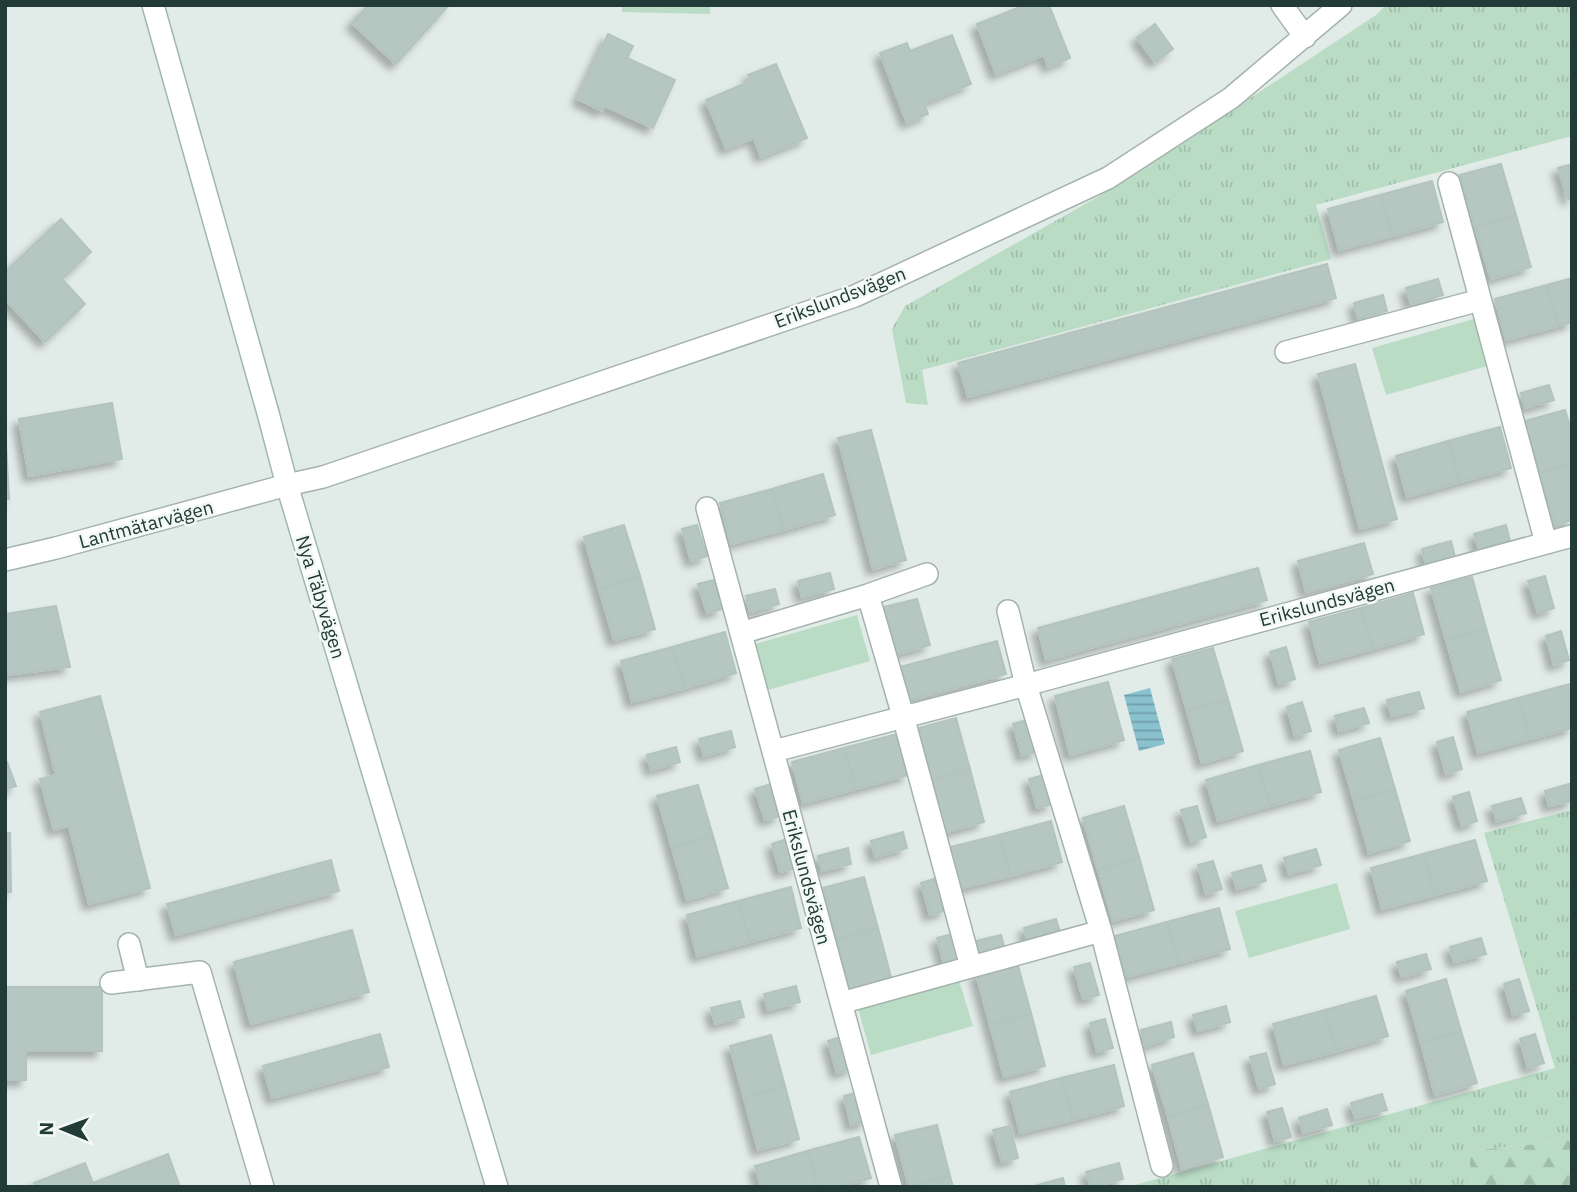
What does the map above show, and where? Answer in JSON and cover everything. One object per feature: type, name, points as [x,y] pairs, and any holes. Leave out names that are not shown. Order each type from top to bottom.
[{"type":"street","name":"Nya Täbyvägen","points":[[153,5],[287,485],[497,1187]]},
{"type":"street","points":[[1282,5],[1305,37]]},
{"type":"street","name":"Erikslundsvägen","points":[[287,485],[323,477],[855,296],[1108,178],[1231,98],[1341,5]]},
{"type":"street","points":[[1449,183],[1546,543]]},
{"type":"street","points":[[1286,352],[1480,300]]},
{"type":"street","name":"Lantmätarvägen","points":[[5,560],[157,522],[287,485]]},
{"type":"street","name":"Erikslundsvägen","points":[[707,508],[891,1187]]},
{"type":"street","name":"Erikslundsvägen","points":[[774,751],[1572,536]]},
{"type":"street","points":[[741,633],[868,596],[927,574]]},
{"type":"street","points":[[868,596],[971,967]]},
{"type":"street","points":[[1007,611],[1101,931],[1161,1166]]},
{"type":"street","points":[[841,1003],[1101,931]]},
{"type":"street","points":[[129,944],[138,980]]},
{"type":"street","points":[[111,983],[200,972],[263,1187]]},
{"type":"green space","points":[[622,5],[710,5],[710,14],[622,12]]},
{"type":"green space","points":[[1386,5],[1572,5],[1572,136],[1316,205],[1331,259],[922,370],[928,405],[906,403],[892,329],[905,306],[1117,186],[1376,15]]},
{"type":"green space","points":[[1474,319],[1487,366],[1386,395],[1372,348]]},
{"type":"green space","points":[[857,615],[870,661],[768,690],[755,644]]},
{"type":"green space","points":[[1572,810],[1572,1140],[1470,1151],[1472,1187],[1128,1187],[1555,1068],[1484,833]]},
{"type":"green space","points":[[1337,883],[1350,929],[1249,958],[1235,911]]},
{"type":"green space","points":[[959,980],[973,1026],[871,1055],[858,1008]]},
{"type":"green space","points":[[1572,1140],[1572,1187],[1472,1187],[1469,1151]]},
{"type":"water","points":[[1150,688],[1165,744],[1139,751],[1124,695]]},
{"type":"building","points":[[368,5],[449,5],[396,64],[352,23]]},
{"type":"building","points":[[1025,5],[1049,5],[1070,58],[1048,67],[1044,55],[996,74],[977,24]]},
{"type":"building","points":[[1155,24],[1173,49],[1155,62],[1137,38]]},
{"type":"building","points":[[608,34],[633,46],[627,58],[675,80],[653,128],[605,106],[602,111],[578,99]]},
{"type":"building","points":[[952,35],[971,84],[924,103],[928,114],[907,123],[880,53],[907,43],[910,51]]},
{"type":"building","points":[[776,64],[807,138],[761,157],[754,138],[726,149],[706,100],[751,81],[748,75]]},
{"type":"building","points":[[1501,164],[1516,215],[1475,227],[1460,175]]},
{"type":"building","points":[[1572,164],[1572,198],[1568,199],[1558,168]]},
{"type":"building","points":[[1432,181],[1443,222],[1392,236],[1380,195]]},
{"type":"building","points":[[1380,195],[1392,236],[1339,250],[1328,209]]},
{"type":"building","points":[[1516,215],[1531,267],[1491,279],[1475,227]]},
{"type":"building","points":[[61,219],[91,252],[62,279],[85,304],[45,342],[5,299],[5,272]]},
{"type":"building","points":[[1327,264],[1336,298],[968,397],[958,363]]},
{"type":"building","points":[[1572,278],[1572,322],[1558,326],[1547,285]]},
{"type":"building","points":[[1438,279],[1443,295],[1411,304],[1406,288]]},
{"type":"building","points":[[1547,285],[1558,326],[1506,340],[1495,299]]},
{"type":"building","points":[[1383,295],[1387,311],[1358,319],[1354,303]]},
{"type":"building","points":[[1355,364],[1397,519],[1360,529],[1318,374]]},
{"type":"building","points":[[1549,385],[1554,400],[1525,408],[1521,393]]},
{"type":"building","points":[[112,403],[122,459],[29,476],[19,419]]},
{"type":"building","points":[[1565,410],[1572,432],[1572,463],[1539,473],[1525,421]]},
{"type":"building","points":[[1500,427],[1511,468],[1460,482],[1448,441]]},
{"type":"building","points":[[871,430],[906,560],[873,569],[838,438]]},
{"type":"building","points":[[1448,441],[1460,482],[1407,497],[1396,456]]},
{"type":"building","points":[[6,444],[9,499],[5,499]]},
{"type":"building","points":[[1572,463],[1572,520],[1555,525],[1539,473]]},
{"type":"building","points":[[823,474],[835,515],[783,530],[772,489]]},
{"type":"building","points":[[772,489],[783,530],[731,544],[720,503]]},
{"type":"building","points":[[624,525],[640,576],[599,589],[584,537]]},
{"type":"building","points":[[697,525],[707,556],[691,561],[682,529]]},
{"type":"building","points":[[1506,525],[1510,541],[1479,550],[1474,534]]},
{"type":"building","points":[[1451,541],[1455,557],[1426,565],[1422,549]]},
{"type":"building","points":[[1364,543],[1373,574],[1306,592],[1298,561]]},
{"type":"building","points":[[1258,568],[1267,600],[1046,660],[1038,628]]},
{"type":"building","points":[[830,573],[834,589],[802,597],[798,581]]},
{"type":"building","points":[[640,576],[655,629],[614,640],[599,589]]},
{"type":"building","points":[[1545,576],[1554,608],[1538,613],[1528,581]]},
{"type":"building","points":[[1472,577],[1486,628],[1446,640],[1431,588]]},
{"type":"building","points":[[714,580],[722,609],[707,613],[698,584]]},
{"type":"building","points":[[775,589],[779,604],[750,612],[746,596]]},
{"type":"building","points":[[1413,593],[1424,634],[1373,649],[1361,608]]},
{"type":"building","points":[[917,599],[930,645],[897,654],[884,607]]},
{"type":"building","points":[[56,606],[70,667],[5,675],[5,614]]},
{"type":"building","points":[[1361,608],[1373,649],[1320,663],[1309,622]]},
{"type":"building","points":[[1486,628],[1501,680],[1461,692],[1446,640]]},
{"type":"building","points":[[1561,631],[1569,660],[1554,665],[1546,636]]},
{"type":"building","points":[[725,632],[736,673],[685,688],[672,647]]},
{"type":"building","points":[[997,641],[1006,674],[908,700],[900,667]]},
{"type":"building","points":[[672,647],[685,688],[632,702],[621,661]]},
{"type":"building","points":[[1286,647],[1295,679],[1279,684],[1270,652]]},
{"type":"building","points":[[1213,648],[1228,699],[1187,711],[1172,659]]},
{"type":"building","points":[[1108,682],[1124,740],[1070,755],[1055,696]]},
{"type":"building","points":[[1570,684],[1572,728],[1530,739],[1518,698]]},
{"type":"building","points":[[1419,692],[1424,708],[1392,716],[1387,700]]},
{"type":"building","points":[[100,696],[150,888],[89,904],[69,826],[54,830],[40,779],[56,775],[40,712]]},
{"type":"building","points":[[1518,698],[1530,739],[1478,753],[1467,712]]},
{"type":"building","points":[[1228,699],[1243,751],[1202,763],[1187,711]]},
{"type":"building","points":[[1302,702],[1311,731],[1295,736],[1287,707]]},
{"type":"building","points":[[1364,708],[1369,723],[1339,731],[1335,716]]},
{"type":"building","points":[[956,718],[970,769],[929,781],[916,729]]},
{"type":"building","points":[[1030,719],[1038,751],[1022,756],[1013,724]]},
{"type":"building","points":[[731,731],[735,747],[704,756],[699,739]]},
{"type":"building","points":[[897,734],[908,775],[856,789],[844,748]]},
{"type":"building","points":[[1453,737],[1462,769],[1446,774],[1437,742]]},
{"type":"building","points":[[1380,738],[1395,789],[1354,801],[1339,750]]},
{"type":"building","points":[[676,747],[680,762],[651,770],[647,755]]},
{"type":"building","points":[[844,748],[856,789],[803,803],[792,762]]},
{"type":"building","points":[[1310,751],[1321,792],[1270,806],[1258,765]]},
{"type":"building","points":[[5,762],[16,786],[5,789]]},
{"type":"building","points":[[1258,765],[1270,806],[1218,821],[1206,780]]},
{"type":"building","points":[[970,769],[984,822],[943,833],[929,781]]},
{"type":"building","points":[[1044,775],[1052,804],[1037,808],[1029,779]]},
{"type":"building","points":[[1572,783],[1572,801],[1549,806],[1545,791]]},
{"type":"building","points":[[771,784],[780,816],[765,820],[755,789]]},
{"type":"building","points":[[698,785],[713,836],[672,848],[657,796]]},
{"type":"building","points":[[1395,789],[1410,841],[1369,853],[1354,801]]},
{"type":"building","points":[[1469,792],[1477,821],[1462,826],[1453,797]]},
{"type":"building","points":[[1521,798],[1526,813],[1497,821],[1492,806]]},
{"type":"building","points":[[1124,806],[1139,857],[1098,870],[1083,818]]},
{"type":"building","points":[[1197,806],[1206,837],[1191,842],[1181,810]]},
{"type":"building","points":[[1051,821],[1062,862],[1011,876],[999,835]]},
{"type":"building","points":[[903,832],[907,848],[875,857],[871,841]]},
{"type":"building","points":[[5,833],[10,833],[11,892],[5,892]]},
{"type":"building","points":[[999,835],[1011,876],[958,889],[947,848]]},
{"type":"building","points":[[713,836],[728,888],[687,900],[672,848]]},
{"type":"building","points":[[787,839],[796,868],[780,872],[772,844]]},
{"type":"building","points":[[1475,840],[1487,881],[1435,895],[1423,854]]},
{"type":"building","points":[[848,848],[851,864],[822,871],[818,856]]},
{"type":"building","points":[[1316,849],[1321,865],[1289,874],[1284,858]]},
{"type":"building","points":[[1423,854],[1435,895],[1382,909],[1371,868]]},
{"type":"building","points":[[1139,857],[1154,910],[1113,921],[1098,870]]},
{"type":"building","points":[[331,860],[339,891],[176,935],[167,904]]},
{"type":"building","points":[[1213,861],[1222,889],[1206,894],[1198,865]]},
{"type":"building","points":[[1261,865],[1266,881],[1237,889],[1232,873]]},
{"type":"building","points":[[864,877],[878,928],[837,940],[823,888]]},
{"type":"building","points":[[937,878],[946,910],[930,915],[921,883]]},
{"type":"building","points":[[791,887],[801,928],[750,942],[738,901]]},
{"type":"building","points":[[738,901],[750,942],[697,956],[687,915]]},
{"type":"building","points":[[1219,908],[1230,949],[1179,963],[1167,922]]},
{"type":"building","points":[[1056,919],[1061,935],[1028,944],[1024,928]]},
{"type":"building","points":[[1167,922],[1179,963],[1126,977],[1115,936]]},
{"type":"building","points":[[878,928],[892,981],[850,992],[837,940]]},
{"type":"building","points":[[352,930],[369,992],[251,1024],[234,962]]},
{"type":"building","points":[[952,934],[960,963],[945,967],[937,938]]},
{"type":"building","points":[[1001,935],[1005,950],[976,958],[972,942]]},
{"type":"building","points":[[1481,938],[1486,954],[1454,962],[1450,947]]},
{"type":"building","points":[[1426,954],[1431,969],[1402,977],[1397,962]]},
{"type":"building","points":[[1017,962],[1031,1013],[990,1025],[976,973]]},
{"type":"building","points":[[1090,963],[1099,995],[1083,999],[1074,967]]},
{"type":"building","points":[[1446,979],[1461,1031],[1421,1043],[1406,991]]},
{"type":"building","points":[[1519,979],[1529,1011],[1513,1015],[1504,984]]},
{"type":"building","points":[[796,986],[800,1002],[768,1010],[764,994]]},
{"type":"building","points":[[5,987],[102,987],[102,1051],[26,1051],[26,1080],[5,1080]]},
{"type":"building","points":[[1376,996],[1388,1036],[1337,1051],[1325,1010]]},
{"type":"building","points":[[740,1001],[744,1017],[715,1024],[711,1008]]},
{"type":"building","points":[[1226,1006],[1230,1022],[1198,1031],[1193,1015]]},
{"type":"building","points":[[1325,1010],[1337,1051],[1284,1065],[1273,1024]]},
{"type":"building","points":[[1031,1013],[1045,1066],[1004,1077],[990,1025]]},
{"type":"building","points":[[1105,1019],[1113,1048],[1097,1052],[1090,1023]]},
{"type":"building","points":[[1171,1022],[1174,1037],[1145,1046],[1141,1030]]},
{"type":"building","points":[[1461,1031],[1477,1083],[1435,1095],[1421,1043]]},
{"type":"building","points":[[380,1034],[389,1067],[272,1098],[263,1066]]},
{"type":"building","points":[[1535,1034],[1544,1063],[1528,1068],[1520,1039]]},
{"type":"building","points":[[771,1035],[785,1086],[744,1098],[730,1046]]},
{"type":"building","points":[[844,1036],[853,1068],[837,1073],[828,1041]]},
{"type":"building","points":[[1193,1053],[1208,1104],[1168,1117],[1152,1065]]},
{"type":"building","points":[[1266,1053],[1275,1084],[1259,1089],[1250,1057]]},
{"type":"building","points":[[1114,1065],[1124,1106],[1073,1120],[1061,1078]]},
{"type":"building","points":[[1061,1078],[1073,1120],[1020,1133],[1010,1092]]},
{"type":"building","points":[[785,1086],[799,1139],[758,1150],[744,1098]]},
{"type":"building","points":[[859,1092],[867,1121],[851,1125],[844,1096]]},
{"type":"building","points":[[1382,1094],[1387,1110],[1355,1118],[1351,1103]]},
{"type":"building","points":[[1208,1104],[1223,1157],[1182,1169],[1168,1117]]},
{"type":"building","points":[[1282,1108],[1291,1137],[1275,1141],[1267,1112]]},
{"type":"building","points":[[1327,1109],[1332,1125],[1303,1133],[1299,1118]]},
{"type":"building","points":[[937,1125],[950,1176],[909,1187],[895,1135]]},
{"type":"building","points":[[1010,1126],[1018,1158],[1002,1162],[993,1130]]},
{"type":"building","points":[[859,1137],[871,1178],[839,1187],[818,1187],[807,1151]]},
{"type":"building","points":[[807,1151],[818,1187],[761,1187],[755,1166]]},
{"type":"building","points":[[168,1154],[180,1187],[36,1187],[34,1183],[85,1163],[93,1183]]},
{"type":"building","points":[[1119,1163],[1123,1179],[1091,1187],[1086,1172]]},
{"type":"building","points":[[950,1176],[953,1187],[911,1187]]},
{"type":"building","points":[[1063,1178],[1065,1187],[1034,1187],[1034,1186]]}]
